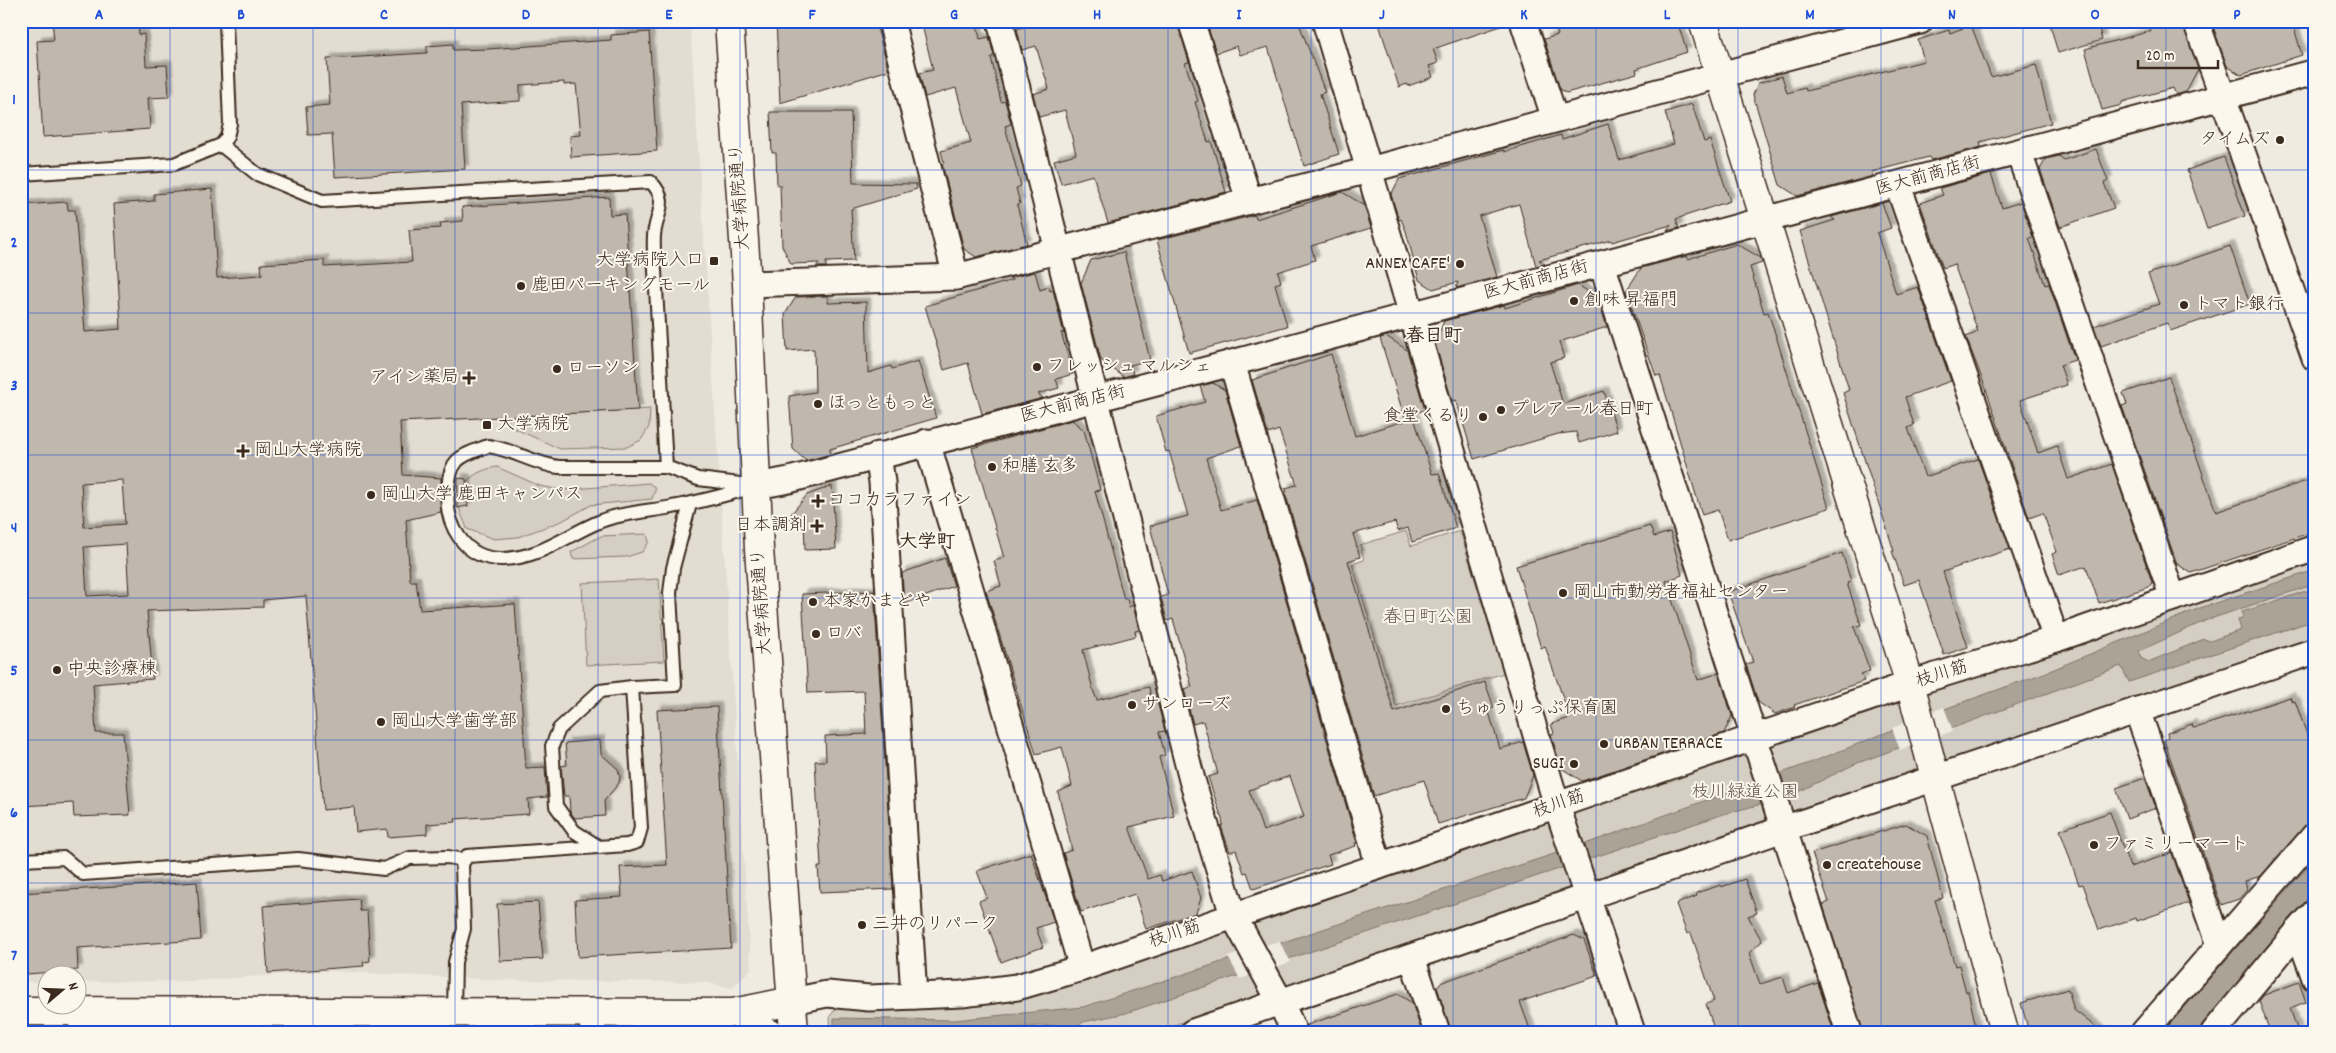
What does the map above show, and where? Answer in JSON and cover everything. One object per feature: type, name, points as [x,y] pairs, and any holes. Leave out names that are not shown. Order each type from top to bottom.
[{"type":"street","name":"大学病院通り","points":[[729,21],[747,284],[757,486],[758,549],[794,1032]]},
{"type":"street","points":[[891,21],[956,277]]},
{"type":"street","points":[[1000,21],[1192,780],[1233,915],[1266,974],[1294,1032]]},
{"type":"street","points":[[1191,21],[1249,200]]},
{"type":"street","points":[[1324,21],[1556,806],[1632,1032]]},
{"type":"street","points":[[1523,21],[1555,119]]},
{"type":"street","points":[[1703,21],[1910,684],[2004,1032]]},
{"type":"street","points":[[747,284],[956,277],[1059,252],[1249,200],[1369,170],[1920,21]]},
{"type":"street","points":[[2196,21],[2315,358]]},
{"type":"street","name":"医大前商店街","points":[[757,486],[789,480],[926,442],[1232,364],[2315,72]]},
{"type":"street","points":[[2019,153],[2172,598]]},
{"type":"street","points":[[1898,184],[2056,639]]},
{"type":"street","points":[[1602,264],[1849,1032]]},
{"type":"street","points":[[1232,364],[1379,866]]},
{"type":"street","points":[[926,442],[1082,968]]},
{"type":"street","points":[[878,455],[882,482],[914,996]]},
{"type":"street","name":"枝川筋","points":[[792,1001],[827,994],[869,998],[962,994],[1017,987],[1082,968],[1910,684],[2056,639],[2315,548]]},
{"type":"street","points":[[1193,1032],[1586,898],[1780,818],[1937,779],[2315,651]]},
{"type":"street","points":[[2137,710],[2219,945]]},
{"type":"street","points":[[2144,1032],[2315,835]]},
{"type":"street","points":[[2214,1032],[2315,912]]},
{"type":"street","points":[[2298,931],[2315,978]]},
{"type":"street","points":[[1412,958],[1437,1032]]},
{"type":"street","points":[[21,1011],[82,1022],[297,1021],[454,1011],[593,1022],[733,1013],[792,1001]]},
{"type":"street","points":[[733,1013],[770,1032]]},
{"type":"lane","points":[[21,174],[174,164],[221,145],[227,137],[230,124],[226,21]]},
{"type":"lane","points":[[221,145],[257,174],[322,201],[651,182],[659,190],[662,202],[654,230],[654,253],[666,467]]},
{"type":"lane","points":[[488,446],[506,448],[543,465],[666,467],[698,480],[757,486],[690,504],[602,520],[562,542],[527,557],[501,559],[482,556],[464,545],[454,531],[446,504],[452,469],[458,460],[488,446]]},
{"type":"lane","points":[[599,847],[574,832],[556,806],[552,746],[559,729],[600,692],[632,687],[675,685],[670,593],[672,568],[690,504]]},
{"type":"lane","points":[[454,1011],[455,962],[464,929],[462,864],[467,856],[627,845],[637,842],[641,828],[632,687]]},
{"type":"lane","points":[[21,860],[64,858],[83,874],[298,859],[384,868],[410,858],[448,857],[464,860]]},
{"type":"shaded area","name":"岡山大学 鹿田キャンパス","points":[[21,21],[690,21],[751,969],[732,988],[704,982],[497,980],[329,971],[193,981],[88,982],[88,966],[38,966],[38,982],[21,982]]},
{"type":"shaded area","points":[[2315,570],[2315,584],[2207,620],[2139,651],[2141,658],[2148,662],[2204,639],[2210,641],[2241,630],[2238,620],[2243,617],[2242,612],[2315,588],[2315,620],[2129,682],[2121,666],[1855,764],[1788,797],[1724,814],[1126,1013],[1083,1022],[1073,1032],[1064,1032],[1056,1025],[943,1032],[834,1032],[834,1018],[954,1020],[1083,1007],[1588,843],[1815,761],[1950,707],[2047,672],[2200,608]]},
{"type":"shaded area","points":[[2315,858],[2315,892],[2196,1032],[2163,1032]]},
{"type":"green space","points":[[650,409],[649,427],[641,440],[627,447],[560,449],[509,426],[508,417]]},
{"type":"green space","points":[[497,467],[540,486],[561,490],[649,483],[656,488],[652,499],[591,505],[562,521],[518,537],[494,539],[467,529],[458,499],[467,481],[484,470]]},
{"type":"green space","name":"春日町公園","points":[[1406,531],[1411,546],[1460,531],[1504,673],[1396,706],[1352,564],[1364,560],[1360,545]]},
{"type":"green space","points":[[647,534],[649,542],[642,552],[626,557],[573,559],[571,552],[601,536]]},
{"type":"green space","name":"枝川緑道公園","points":[[2315,562],[2315,638],[1153,1032],[831,1032],[830,1016],[834,1011],[843,1007],[900,1010],[960,1004],[1097,973],[1255,924],[1726,759],[1893,703],[2046,656],[2174,608]]},
{"type":"green space","points":[[659,579],[664,661],[586,665],[582,583]]},
{"type":"pier","points":[[1944,707],[1953,731],[1900,750],[1892,728]]},
{"type":"pier","points":[[1279,941],[1291,962],[1240,979],[1228,957]]},
{"type":"building","points":[[52,21],[138,21],[139,35],[144,34],[146,66],[167,65],[169,97],[148,98],[150,129],[43,137],[37,41],[54,40]]},
{"type":"building","points":[[776,21],[875,21],[889,70],[780,103]]},
{"type":"building","points":[[921,21],[976,21],[980,39],[989,37],[994,56],[991,57],[1001,102],[1005,101],[1011,124],[1005,126],[1021,186],[1016,188],[1020,204],[1017,205],[1027,244],[976,257],[964,249],[942,164],[944,163],[941,151],[971,143],[956,88],[925,97],[919,73],[933,70]]},
{"type":"building","points":[[1044,21],[1124,21],[1125,27],[1144,21],[1177,21],[1189,62],[1185,63],[1198,101],[1195,102],[1208,142],[1211,141],[1226,192],[1108,223],[1093,175],[1061,184],[1054,160],[1076,154],[1065,110],[1039,117],[1033,94],[1049,89],[1036,46],[1022,50],[1017,29]]},
{"type":"building","points":[[1206,21],[1298,21],[1325,92],[1320,94],[1339,154],[1304,166],[1268,47],[1240,55],[1237,46],[1216,53]]},
{"type":"building","points":[[1378,21],[1504,21],[1504,25],[1433,49],[1438,63],[1429,66],[1433,77],[1408,86],[1407,84],[1399,87]]},
{"type":"building","points":[[1554,21],[1677,21],[1687,52],[1636,69],[1637,73],[1566,93],[1560,89],[1544,39],[1558,35]]},
{"type":"building","points":[[2049,21],[2097,21],[2102,40],[2058,53]]},
{"type":"building","points":[[2147,21],[2182,21],[2198,69],[2186,92],[2176,95],[2173,88],[2122,102],[2122,105],[2102,110],[2085,49],[2151,31]]},
{"type":"building","points":[[2211,21],[2292,21],[2302,55],[2241,75],[2227,66]]},
{"type":"building","points":[[1971,25],[1991,77],[2036,65],[2051,123],[1980,142],[1981,147],[1931,160],[1929,157],[1871,172],[1873,176],[1797,196],[1780,185],[1753,95],[1758,83],[1782,76],[1787,93],[1805,88],[1806,91],[1924,61],[1918,40],[1949,30],[1950,33]]},
{"type":"building","points":[[649,32],[657,151],[571,157],[570,136],[581,135],[576,84],[564,85],[564,82],[520,85],[520,101],[461,105],[465,169],[335,177],[332,134],[308,135],[306,107],[330,105],[327,59],[427,53],[427,46],[453,44],[453,50],[611,40],[611,35]]},
{"type":"building","points":[[1692,104],[1704,142],[1710,140],[1730,201],[1676,219],[1679,228],[1667,231],[1671,225],[1612,242],[1611,240],[1539,260],[1545,264],[1536,266],[1519,204],[1479,216],[1497,277],[1456,288],[1458,282],[1433,289],[1419,280],[1406,231],[1401,219],[1399,220],[1391,195],[1399,179],[1561,135],[1562,139],[1608,124],[1619,160],[1674,144],[1665,112]]},
{"type":"building","points":[[770,112],[851,112],[853,183],[916,184],[917,189],[851,209],[854,261],[826,262],[826,267],[816,267],[819,263],[791,264],[782,246],[780,185],[777,185],[776,153],[772,153]]},
{"type":"building","points":[[2096,149],[2108,181],[2104,183],[2114,208],[2060,227],[2040,169],[2046,159],[2059,156],[2064,160]]},
{"type":"building","points":[[2224,157],[2245,216],[2207,229],[2187,170]]},
{"type":"building","points":[[1991,174],[2002,208],[2021,202],[2033,237],[2029,238],[2045,285],[2049,284],[2075,360],[2060,365],[2067,385],[2020,400],[2038,453],[2057,446],[2068,479],[2112,464],[2152,582],[2149,587],[2099,603],[2086,566],[2059,575],[2052,554],[2057,552],[2043,513],[2029,518],[1986,389],[1966,337],[1978,332],[1954,264],[1943,268],[1920,203],[1943,195],[1940,188]]},
{"type":"building","points":[[212,189],[217,278],[262,275],[261,264],[324,260],[324,267],[412,262],[409,230],[441,228],[440,223],[463,221],[462,207],[609,197],[610,215],[625,214],[638,410],[400,422],[403,475],[441,478],[441,512],[406,520],[410,581],[416,581],[420,610],[515,604],[526,768],[545,767],[547,797],[528,799],[529,814],[455,819],[456,822],[427,824],[427,834],[388,837],[387,829],[356,832],[354,807],[323,810],[306,596],[263,600],[263,607],[147,611],[153,679],[93,684],[96,733],[123,733],[130,815],[74,817],[73,803],[21,806],[21,205],[67,202],[68,210],[75,210],[85,332],[121,329],[114,204],[154,201],[154,194]],"holes":[[[122,480],[125,524],[84,527],[81,483]],[[126,544],[129,594],[87,596],[84,547]]]},
{"type":"building","points":[[1342,192],[1364,205],[1371,228],[1311,246],[1315,260],[1278,272],[1281,282],[1275,284],[1287,326],[1189,353],[1157,240],[1255,215],[1256,219]]},
{"type":"building","points":[[1882,203],[1891,228],[1877,233],[1896,294],[1918,287],[1951,381],[1905,397],[1914,425],[1908,428],[1925,477],[1978,459],[2010,549],[1943,572],[1968,647],[1944,655],[1919,580],[1904,585],[1892,551],[1894,551],[1843,393],[1849,390],[1800,231],[1835,220],[1831,217]]},
{"type":"building","points":[[1737,244],[1761,258],[1762,263],[1750,267],[1764,313],[1768,312],[1775,333],[1829,508],[1728,540],[1718,510],[1702,515],[1660,375],[1656,376],[1626,291],[1641,268],[1687,256],[1688,259]]},
{"type":"building","points":[[2230,246],[2250,304],[2170,331],[2167,323],[2101,346],[2094,326],[2159,304],[2148,274]]},
{"type":"building","points":[[1124,252],[1150,360],[1130,365],[1133,374],[1124,377],[1101,360],[1081,283],[1091,260]]},
{"type":"building","points":[[1035,272],[1040,290],[1049,287],[1050,291],[1053,290],[1064,334],[1061,332],[1073,374],[1056,379],[1059,388],[1038,394],[1043,398],[982,414],[968,363],[944,370],[925,306],[1013,280],[1009,278]]},
{"type":"building","points":[[1578,285],[1598,298],[1607,327],[1559,342],[1564,358],[1550,362],[1563,404],[1604,391],[1617,431],[1579,443],[1576,432],[1558,434],[1474,459],[1456,400],[1452,401],[1435,343],[1444,321],[1504,305],[1505,308]]},
{"type":"building","points":[[828,296],[828,303],[866,302],[868,373],[891,366],[892,369],[918,361],[936,418],[830,449],[830,454],[806,461],[793,449],[789,396],[815,392],[814,349],[787,351],[785,314],[796,297]]},
{"type":"building","points":[[1386,336],[1407,350],[1425,410],[1404,416],[1380,338]]},
{"type":"building","points":[[1331,354],[1355,436],[1414,418],[1432,474],[1439,473],[1456,528],[1412,542],[1408,528],[1398,531],[1395,522],[1353,534],[1360,557],[1348,561],[1394,712],[1485,682],[1494,708],[1488,709],[1500,749],[1523,742],[1533,775],[1524,798],[1438,824],[1424,780],[1374,796],[1285,492],[1287,492],[1285,488],[1297,485],[1279,430],[1268,434],[1252,380]]},
{"type":"building","points":[[2169,377],[2216,512],[2315,478],[2315,531],[2191,573],[2177,564],[2122,406],[2127,404],[2123,393]]},
{"type":"building","points":[[1213,383],[1225,390],[1241,446],[1206,458],[1221,510],[1257,500],[1357,843],[1355,843],[1356,846],[1328,855],[1331,864],[1253,889],[1247,872],[1244,873],[1236,850],[1230,852],[1221,826],[1223,825],[1222,819],[1208,777],[1218,774],[1203,721],[1193,724],[1184,689],[1192,687],[1173,619],[1167,621],[1161,597],[1168,595],[1150,526],[1188,516],[1169,451],[1166,452],[1156,416],[1205,402],[1200,386]],"holes":[[[1290,776],[1304,817],[1263,831],[1249,790]]]},
{"type":"building","points":[[1072,420],[1084,430],[1100,490],[1095,491],[1124,599],[1127,599],[1129,607],[1133,605],[1139,630],[1135,631],[1136,636],[1083,650],[1093,690],[1097,700],[1149,687],[1151,698],[1156,697],[1165,731],[1159,732],[1165,755],[1159,757],[1174,816],[1129,827],[1148,879],[1160,875],[1162,881],[1192,871],[1201,898],[1196,913],[1146,929],[1135,894],[1081,912],[1063,853],[1072,850],[1058,792],[1072,786],[1062,747],[1036,754],[986,591],[1001,586],[994,561],[1004,558],[972,448]]},
{"type":"building","points":[[458,478],[466,479],[468,506],[457,508]]},
{"type":"building","points":[[832,486],[836,549],[805,550],[804,519],[787,519],[807,495]]},
{"type":"building","points":[[1650,526],[1654,537],[1670,532],[1682,575],[1666,581],[1698,680],[1719,673],[1732,716],[1724,733],[1582,781],[1561,768],[1551,734],[1554,733],[1551,724],[1570,718],[1545,646],[1541,648],[1516,566]]},
{"type":"building","points":[[1842,553],[1851,581],[1847,583],[1861,625],[1854,627],[1870,671],[1861,674],[1864,681],[1794,705],[1795,707],[1775,714],[1758,702],[1746,664],[1753,662],[1728,592]]},
{"type":"building","points":[[945,558],[954,586],[904,604],[902,573]]},
{"type":"building","points":[[874,591],[893,889],[820,892],[818,867],[821,867],[815,761],[826,761],[825,736],[866,734],[864,691],[808,693],[802,594]]},
{"type":"building","points":[[2290,697],[2292,702],[2295,701],[2315,757],[2315,814],[2261,876],[2245,881],[2247,890],[2239,899],[2221,905],[2164,740],[2168,738],[2167,733],[2192,724],[2193,728],[2199,727]]},
{"type":"building","points":[[717,707],[731,948],[578,957],[575,900],[622,897],[620,867],[667,865],[657,710]]},
{"type":"building","points":[[600,740],[601,754],[618,769],[619,783],[604,801],[605,816],[575,818],[570,812],[569,796],[564,796],[561,766],[567,765],[565,743]]},
{"type":"building","points":[[2145,778],[2156,808],[2127,819],[2116,788]]},
{"type":"building","points":[[2110,812],[2130,867],[2172,853],[2189,903],[2137,921],[2136,918],[2099,930],[2083,884],[2079,885],[2060,830]]},
{"type":"building","points":[[1906,824],[1927,836],[1943,898],[1935,900],[1955,966],[1959,965],[1966,992],[1968,991],[1977,1032],[1863,1032],[1823,905],[1829,902],[1812,853]]},
{"type":"building","points":[[1031,853],[1054,922],[1036,928],[1043,947],[1001,962],[979,901],[987,898],[977,871]]},
{"type":"building","points":[[1745,879],[1757,913],[1748,916],[1762,941],[1749,953],[1760,984],[1783,977],[1788,993],[1818,983],[1834,1032],[1715,1032],[1706,1004],[1714,1001],[1691,933],[1687,934],[1676,904],[1697,896],[1696,893]]},
{"type":"building","points":[[197,882],[201,940],[77,948],[78,966],[38,966],[38,973],[27,974],[26,956],[21,956],[21,893]]},
{"type":"building","points":[[359,899],[360,911],[367,911],[370,961],[363,962],[364,966],[268,973],[263,906]]},
{"type":"building","points":[[538,902],[543,959],[500,961],[497,904]]},
{"type":"building","points":[[1574,935],[1584,940],[1597,976],[1520,1002],[1531,1032],[1451,1032],[1437,987],[1440,983]]},
{"type":"building","points":[[2299,982],[2306,1002],[2290,1008],[2298,1032],[2270,1032],[2259,1001],[2264,995]]},
{"type":"building","points":[[2068,989],[2074,1010],[2102,1032],[2029,1032],[2021,1003]]},
{"type":"building","points":[[1398,994],[1412,1003],[1422,1032],[1308,1032],[1307,1025]]},
{"type":"place","name":"タイムズ","points":[[2280,140]]},
{"type":"place","name":"大学病院入口","points":[[714,261]]},
{"type":"place","name":"ANNEX CAFE'","points":[[1460,264]]},
{"type":"place","name":"鹿田パーキングモール","points":[[521,286]]},
{"type":"place","name":"創味 昇福門","points":[[1574,301]]},
{"type":"place","name":"トマト銀行","points":[[2184,305]]},
{"type":"place","name":"フレッシュ マルシェ","points":[[1037,367]]},
{"type":"place","name":"ローソン","points":[[557,369]]},
{"type":"place","name":"アイン薬局","points":[[469,378]]},
{"type":"place","name":"ほっともっと","points":[[818,404]]},
{"type":"place","name":"プレアール春日町","points":[[1501,410]]},
{"type":"place","name":"食堂くるり","points":[[1483,417]]},
{"type":"place","name":"大学病院","points":[[487,425]]},
{"type":"place","name":"岡山大学病院","points":[[243,451]]},
{"type":"place","name":"和膳 玄多","points":[[992,467]]},
{"type":"place","name":"岡山大学 鹿田キャンパス","points":[[371,495]]},
{"type":"place","name":"ココカラファイン","points":[[818,501]]},
{"type":"place","name":"日本調剤","points":[[817,526]]},
{"type":"place","name":"岡山市勤労者福祉センター","points":[[1563,593]]},
{"type":"place","name":"本家かまどや","points":[[813,602]]},
{"type":"place","name":"ロバ","points":[[816,634]]},
{"type":"place","name":"中央診療棟","points":[[57,670]]},
{"type":"place","name":"サンローズ","points":[[1132,705]]},
{"type":"place","name":"ちゅうりっぷ保育園","points":[[1446,709]]},
{"type":"place","name":"岡山大学歯学部","points":[[381,722]]},
{"type":"place","name":"URBAN TERRACE","points":[[1604,744]]},
{"type":"place","name":"SUGI","points":[[1574,764]]},
{"type":"place","name":"ファミリーマート","points":[[2094,845]]},
{"type":"place","name":"createhouse","points":[[1827,865]]},
{"type":"place","name":"三井のリパーク","points":[[862,925]]},
{"type":"district","name":"春日町","points":[[1434,337]]},
{"type":"district","name":"大学町","points":[[927,543]]}]
